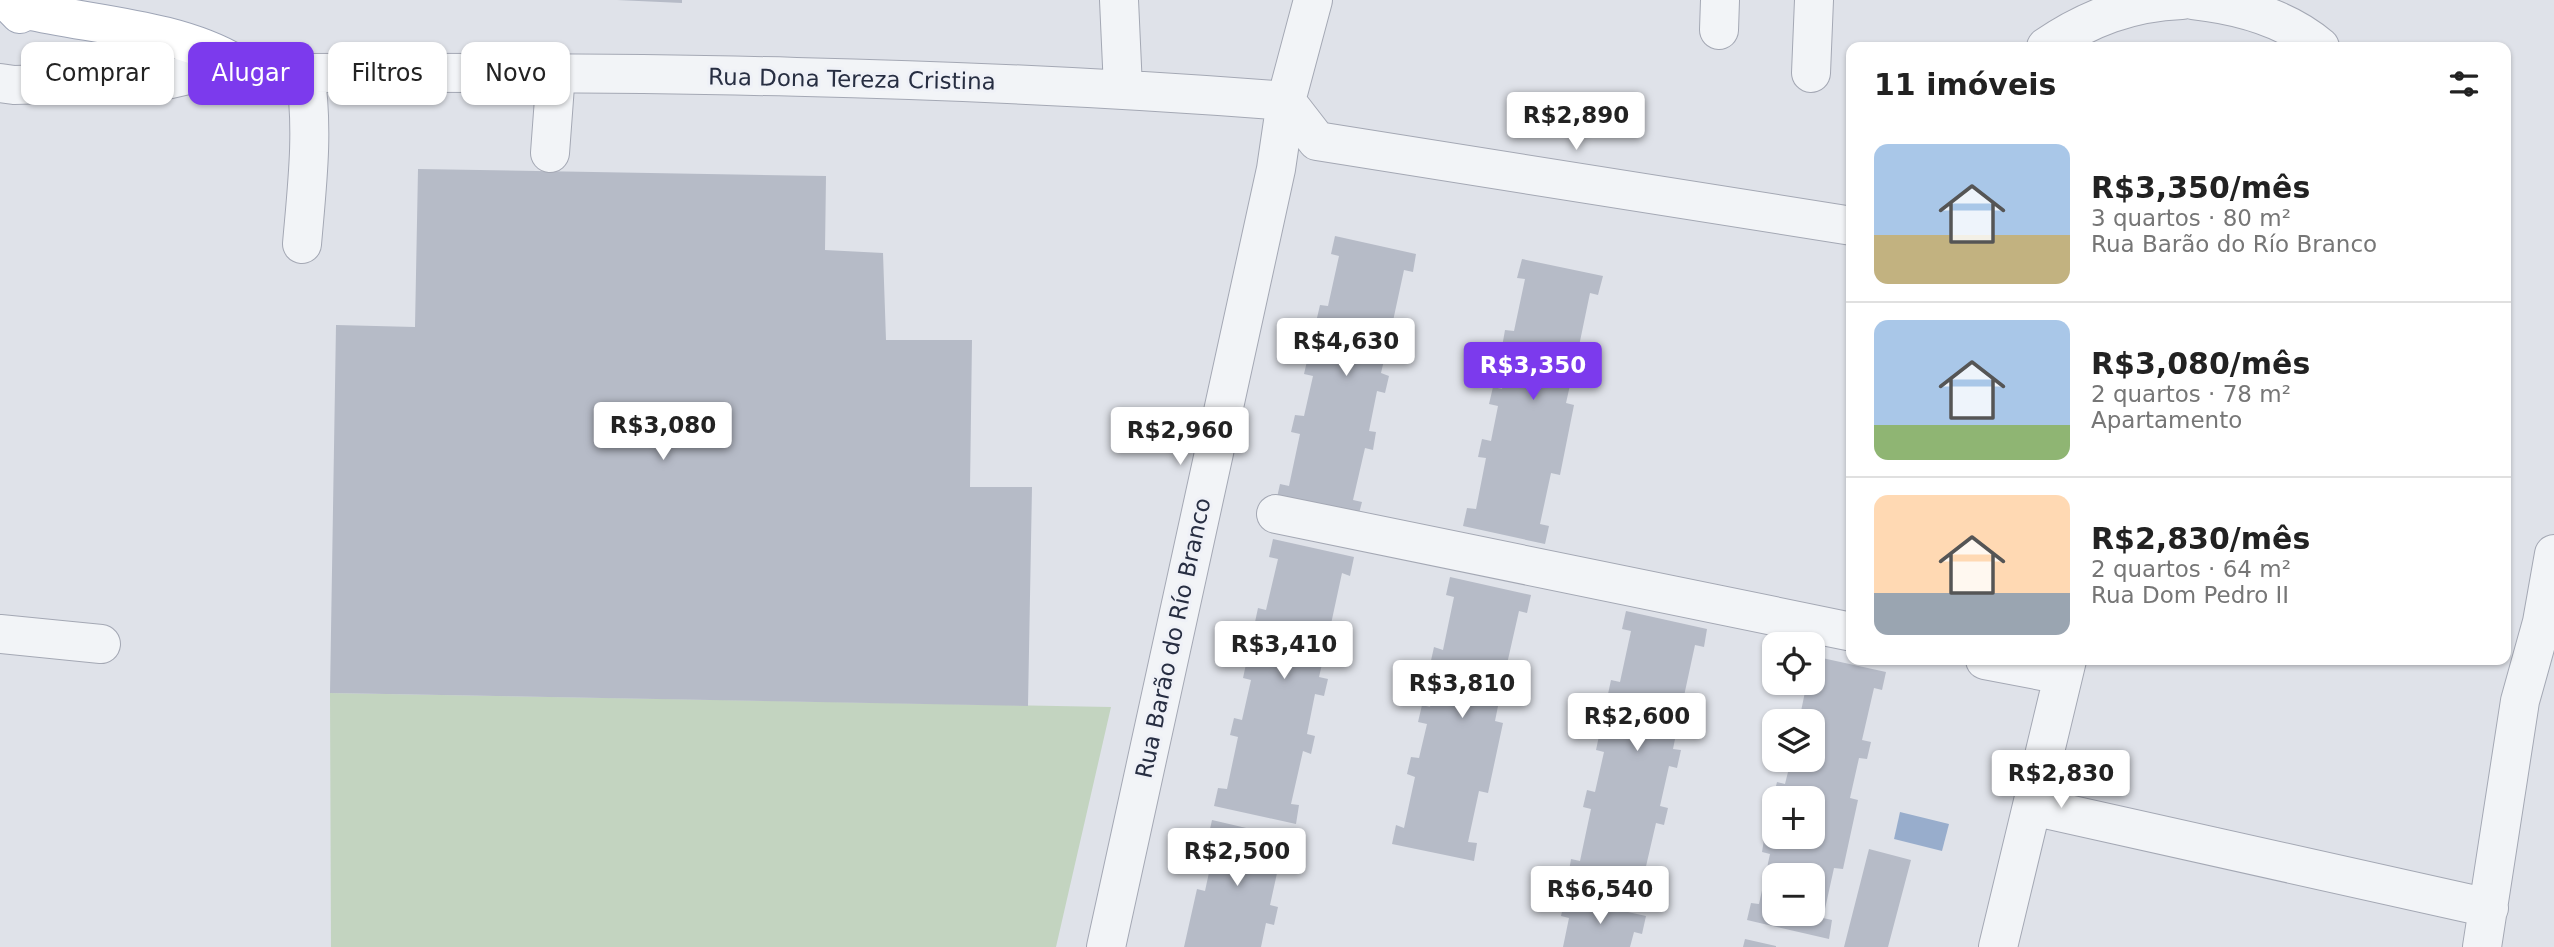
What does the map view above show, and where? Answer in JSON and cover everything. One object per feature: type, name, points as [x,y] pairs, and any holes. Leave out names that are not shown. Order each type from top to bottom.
[{"type":"main road","points":[[6,0],[20,15],[27,10],[188,44]]},
{"type":"street","points":[[1119,0],[1123,88]]},
{"type":"street","name":"Rua Barão do Río Branco","points":[[1106,947],[1276,169],[1286,102],[1312,0]]},
{"type":"street","points":[[1811,73],[1814,0]]},
{"type":"street","points":[[2054,42],[2098,16],[2159,1],[2182,0]]},
{"type":"street","points":[[2212,1],[2255,12],[2286,25],[2312,42]]},
{"type":"street","name":"Rua Dona Tereza Cristina","points":[[314,73],[461,72]]},
{"type":"street","name":"Rua Dona Tereza Cristina","points":[[570,72],[917,78],[1123,88],[1286,102]]},
{"type":"street","name":"Rua Dona Tereza Cristina","points":[[0,83],[162,81],[188,75]]},
{"type":"street","points":[[1286,102],[1317,141],[1846,225]]},
{"type":"street","points":[[302,244],[310,130],[308,105]]},
{"type":"street","points":[[550,153],[554,105]]},
{"type":"street","points":[[1276,514],[1846,631]]},
{"type":"street","points":[[2482,947],[2520,701],[2548,624],[2554,554]]},
{"type":"street","points":[[0,634],[101,644]]},
{"type":"street","points":[[1998,947],[2065,668],[2035,665]]},
{"type":"street","points":[[2032,806],[2489,908]]},
{"type":"green space","points":[[330,693],[1111,707],[1056,947],[331,947]]},
{"type":"water","points":[[1900,812],[1949,824],[1942,851],[1894,839]]},
{"type":"building","points":[[617,0],[682,0],[682,3]]},
{"type":"building","points":[[418,169],[826,176],[825,250],[883,253],[886,340],[972,340],[970,487],[1032,487],[1028,706],[330,693],[336,325],[415,327]]},
{"type":"building","points":[[1335,236],[1416,254],[1413,272],[1404,270],[1393,321],[1401,323],[1397,341],[1389,339],[1381,373],[1389,376],[1385,393],[1377,391],[1369,431],[1376,432],[1373,450],[1365,448],[1353,500],[1362,502],[1357,521],[1276,502],[1280,484],[1289,486],[1300,434],[1291,432],[1295,415],[1304,416],[1313,376],[1304,374],[1320,305],[1328,306],[1339,256],[1331,254]]},
{"type":"building","points":[[1522,259],[1603,276],[1598,295],[1590,293],[1579,346],[1587,348],[1583,365],[1575,363],[1566,403],[1574,405],[1560,475],[1551,473],[1540,524],[1549,526],[1545,544],[1463,526],[1467,508],[1476,509],[1486,458],[1478,457],[1482,439],[1491,441],[1498,406],[1489,404],[1493,387],[1502,389],[1510,348],[1502,347],[1505,330],[1514,331],[1525,279],[1517,278]]},
{"type":"building","points":[[1273,539],[1354,557],[1350,576],[1342,573],[1331,624],[1339,627],[1335,644],[1327,643],[1319,677],[1328,679],[1324,696],[1315,694],[1307,734],[1315,736],[1311,754],[1303,751],[1291,804],[1299,805],[1296,824],[1214,806],[1218,788],[1227,789],[1238,737],[1230,735],[1234,718],[1242,720],[1251,680],[1243,678],[1258,608],[1266,610],[1278,559],[1269,557]]},
{"type":"building","points":[[1450,577],[1531,595],[1527,613],[1519,611],[1507,664],[1515,665],[1512,683],[1503,681],[1495,721],[1503,723],[1488,793],[1479,791],[1468,842],[1477,843],[1474,861],[1392,844],[1396,825],[1404,828],[1415,777],[1407,774],[1411,757],[1419,758],[1427,724],[1418,722],[1422,705],[1430,707],[1439,667],[1430,665],[1434,647],[1443,650],[1454,597],[1446,595]]},
{"type":"building","points":[[1626,611],[1707,629],[1704,647],[1695,645],[1684,696],[1693,698],[1688,716],[1680,714],[1673,749],[1681,750],[1677,768],[1669,766],[1660,806],[1668,808],[1664,825],[1656,823],[1644,875],[1653,877],[1649,896],[1568,877],[1571,859],[1580,861],[1591,809],[1583,807],[1587,790],[1595,792],[1604,752],[1596,750],[1611,680],[1620,682],[1631,631],[1622,629]]},
{"type":"building","points":[[1825,659],[1886,672],[1882,690],[1874,688],[1862,740],[1871,742],[1867,759],[1859,758],[1850,798],[1858,800],[1843,869],[1834,868],[1825,909],[1825,863],[1768,863],[1770,854],[1762,852],[1762,849],[1825,849],[1825,786],[1776,786],[1777,782],[1785,784],[1788,772],[1825,772],[1825,709],[1801,709],[1804,695],[1825,695]]},
{"type":"building","points":[[1212,820],[1294,839],[1289,856],[1281,855],[1270,905],[1278,907],[1274,925],[1266,923],[1261,947],[1184,947],[1197,889],[1205,891],[1216,840],[1208,838]]},
{"type":"building","points":[[1869,849],[1911,860],[1888,947],[1844,947]]},
{"type":"building","points":[[1762,890],[1762,923],[1747,920],[1751,903],[1759,904]]},
{"type":"building","points":[[1565,898],[1646,916],[1642,934],[1634,932],[1630,947],[1563,947],[1569,918],[1561,916]]},
{"type":"building","points":[[1825,918],[1832,920],[1829,939],[1773,926],[1825,926]]},
{"type":"building","points":[[1745,939],[1776,946],[1776,947],[1743,947]]}]
